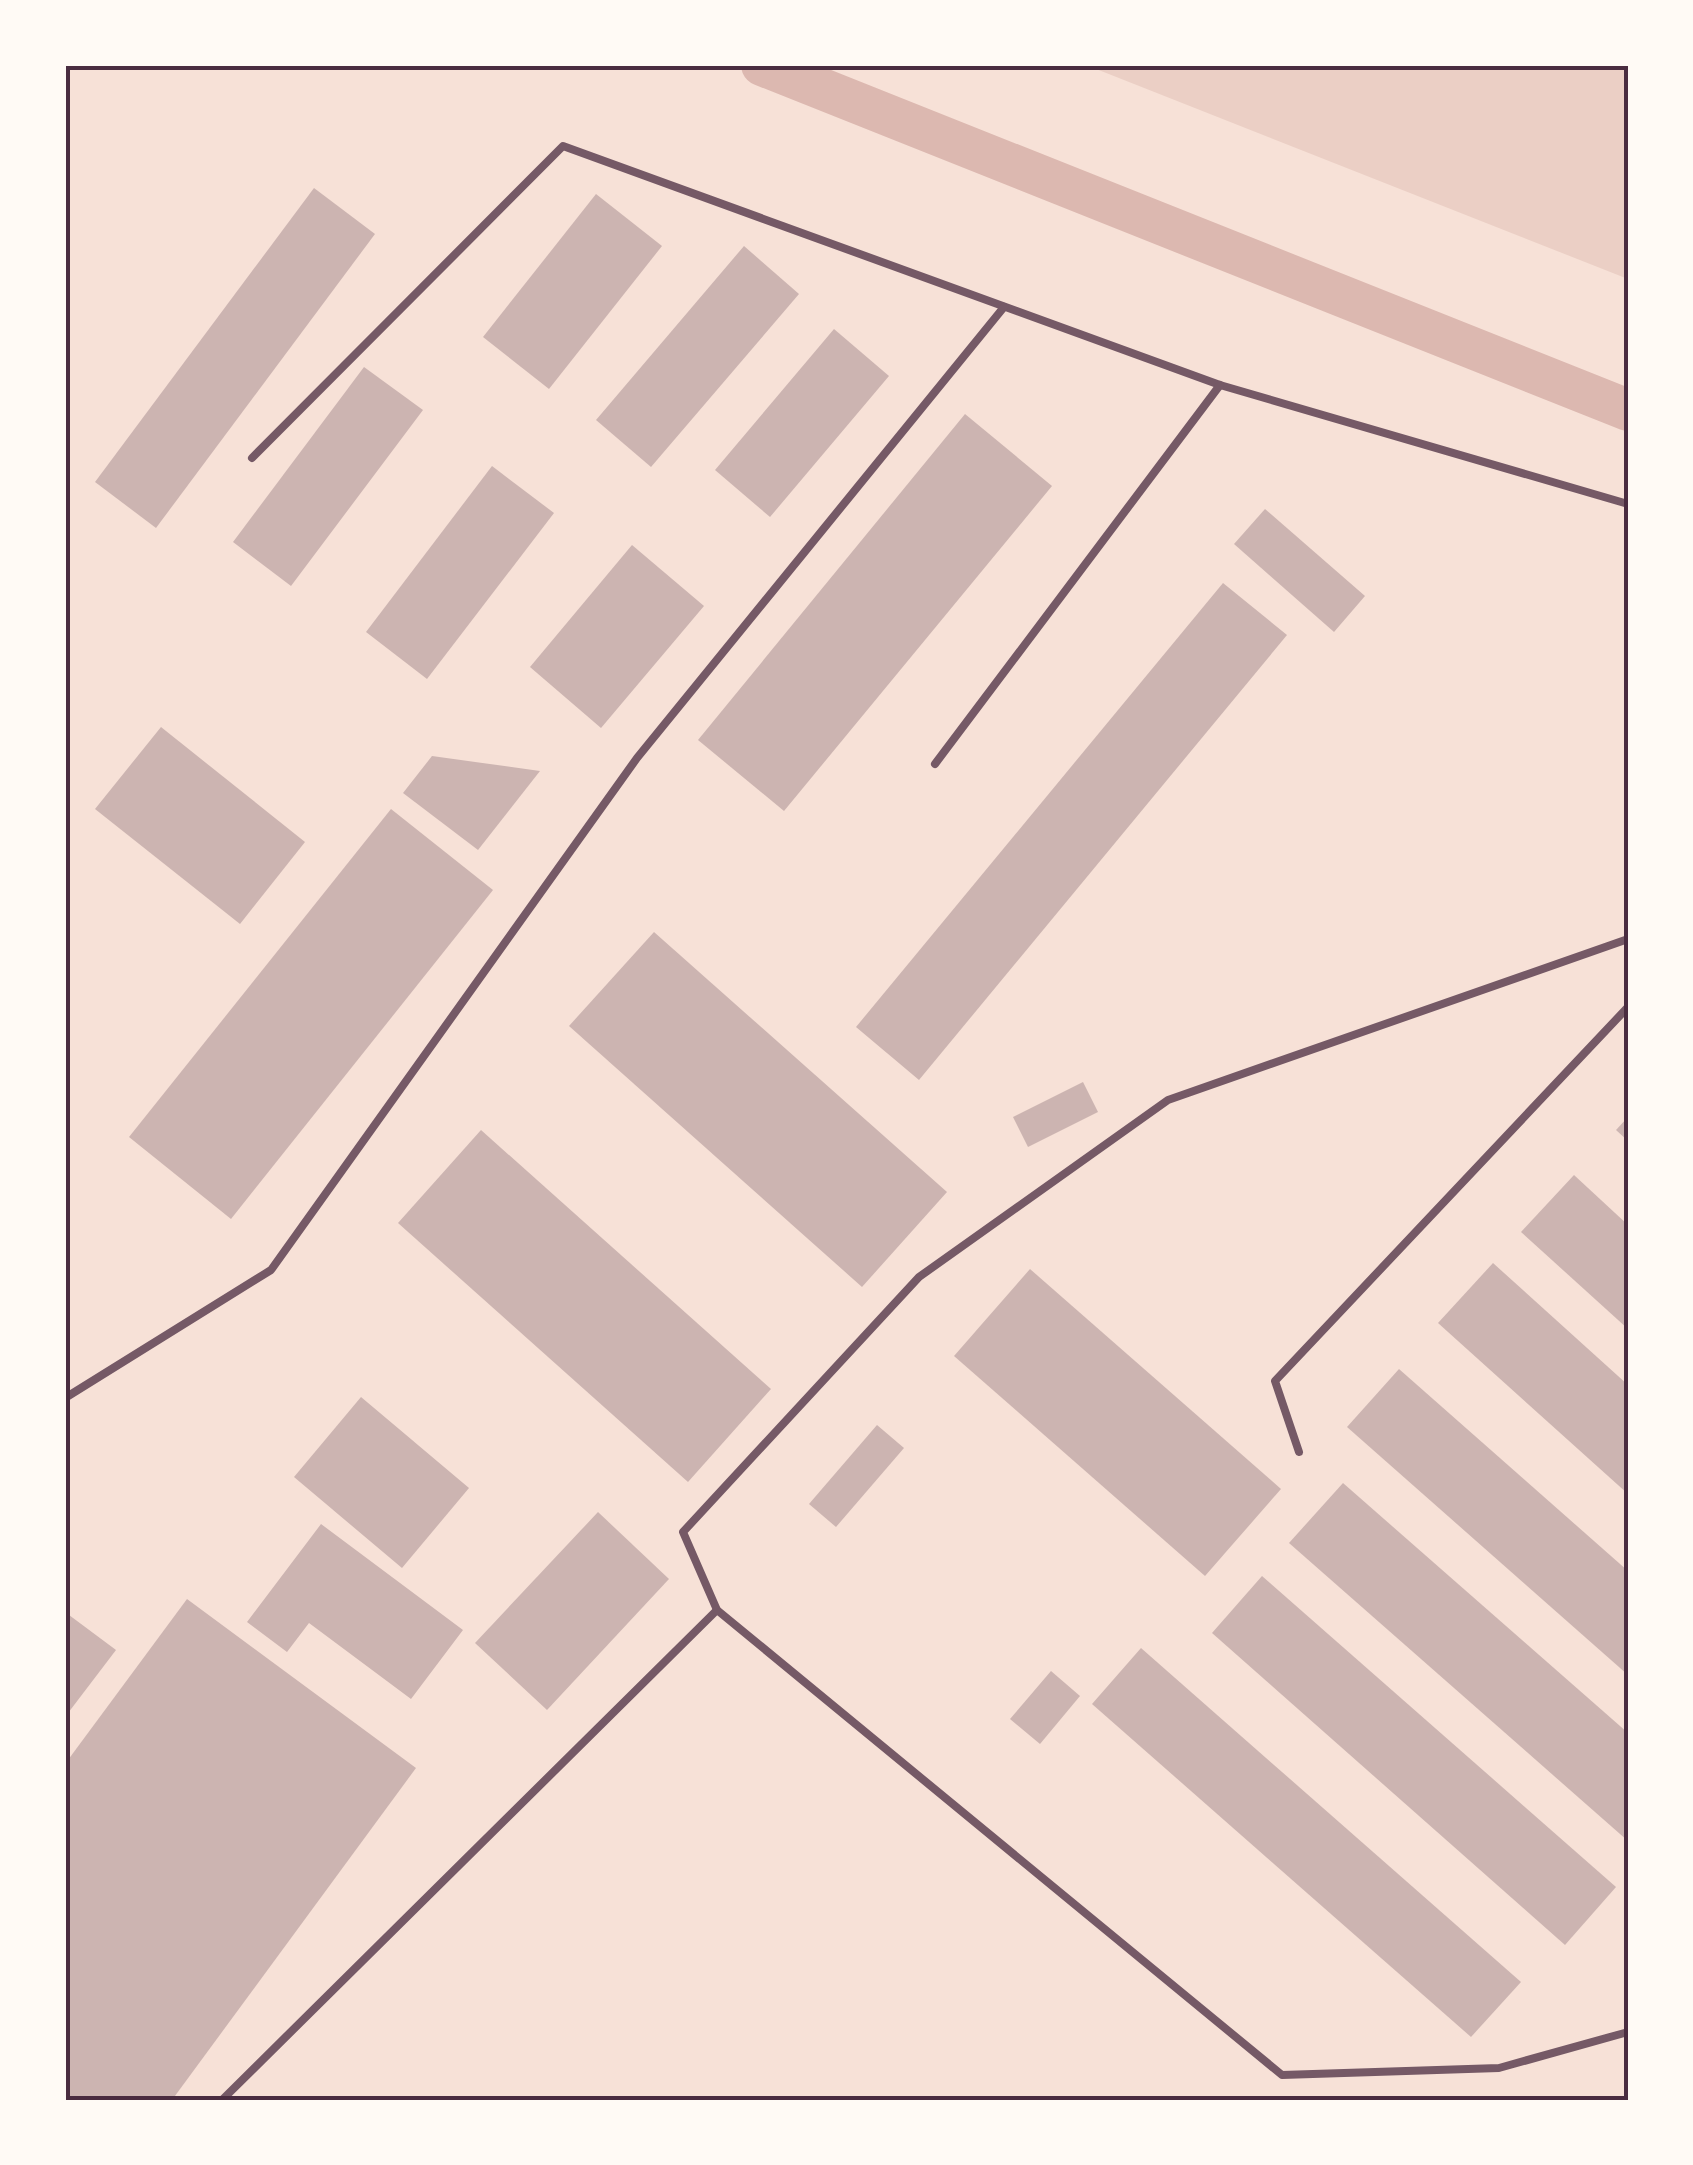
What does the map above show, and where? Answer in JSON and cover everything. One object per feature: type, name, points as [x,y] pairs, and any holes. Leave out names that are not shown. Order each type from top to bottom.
[{"type":"lane","points":[[252,458],[563,146],[1220,385],[1628,504]]},
{"type":"lane","points":[[65,1398],[271,1270],[636,758],[1004,307]]},
{"type":"lane","points":[[935,764],[1220,385]]},
{"type":"lane","points":[[1627,940],[1168,1100],[919,1277],[683,1532],[717,1610],[1282,2076],[1499,2068],[1628,2032]]},
{"type":"lane","points":[[1299,1452],[1275,1381],[1628,1007]]},
{"type":"lane","points":[[222,2100],[717,1610]]},
{"type":"shaded area","points":[[1086,65],[1628,65],[1628,279]]},
{"type":"building","points":[[314,188],[375,234],[156,528],[95,482]]},
{"type":"building","points":[[596,194],[662,246],[549,389],[483,337]]},
{"type":"building","points":[[744,246],[799,294],[651,467],[596,420]]},
{"type":"building","points":[[834,329],[889,376],[770,517],[715,470]]},
{"type":"building","points":[[364,367],[423,410],[291,586],[233,542]]},
{"type":"building","points":[[965,414],[1052,486],[784,811],[698,740]]},
{"type":"building","points":[[492,466],[554,513],[427,679],[366,632]]},
{"type":"building","points":[[1265,509],[1365,596],[1334,632],[1234,544]]},
{"type":"building","points":[[632,545],[704,606],[601,728],[530,667]]},
{"type":"building","points":[[1223,583],[1287,635],[919,1080],[856,1027]]},
{"type":"building","points":[[161,727],[305,842],[240,924],[95,809]]},
{"type":"building","points":[[432,756],[540,771],[478,850],[403,793]]},
{"type":"building","points":[[391,809],[493,890],[231,1219],[129,1137]]},
{"type":"building","points":[[654,932],[947,1192],[862,1287],[569,1026]]},
{"type":"building","points":[[1083,1082],[1098,1112],[1028,1147],[1013,1117]]},
{"type":"building","points":[[1628,1117],[1628,1141],[1616,1130]]},
{"type":"building","points":[[481,1130],[771,1389],[688,1482],[398,1223]]},
{"type":"building","points":[[1574,1175],[1628,1225],[1628,1329],[1521,1232]]},
{"type":"building","points":[[1493,1263],[1628,1385],[1628,1494],[1438,1323]]},
{"type":"building","points":[[1030,1269],[1281,1489],[1205,1576],[954,1356]]},
{"type":"building","points":[[1399,1369],[1628,1571],[1628,1675],[1347,1427]]},
{"type":"building","points":[[361,1397],[469,1488],[402,1568],[294,1477]]},
{"type":"building","points":[[877,1425],[904,1448],[836,1527],[809,1504]]},
{"type":"building","points":[[1343,1483],[1628,1733],[1628,1841],[1289,1543]]},
{"type":"building","points":[[598,1512],[669,1579],[547,1710],[475,1643]]},
{"type":"building","points":[[321,1524],[463,1630],[411,1699],[309,1623],[287,1652],[247,1622]]},
{"type":"building","points":[[1262,1576],[1616,1887],[1565,1945],[1212,1633]]},
{"type":"building","points":[[187,1599],[416,1768],[172,2100],[65,2100],[65,1764]]},
{"type":"building","points":[[65,1612],[116,1650],[65,1717]]},
{"type":"building","points":[[1141,1648],[1521,1982],[1471,2037],[1092,1704]]},
{"type":"building","points":[[1051,1671],[1080,1696],[1040,1744],[1010,1719]]},
{"type":"waterway","points":[[762,65],[1628,410]]}]
